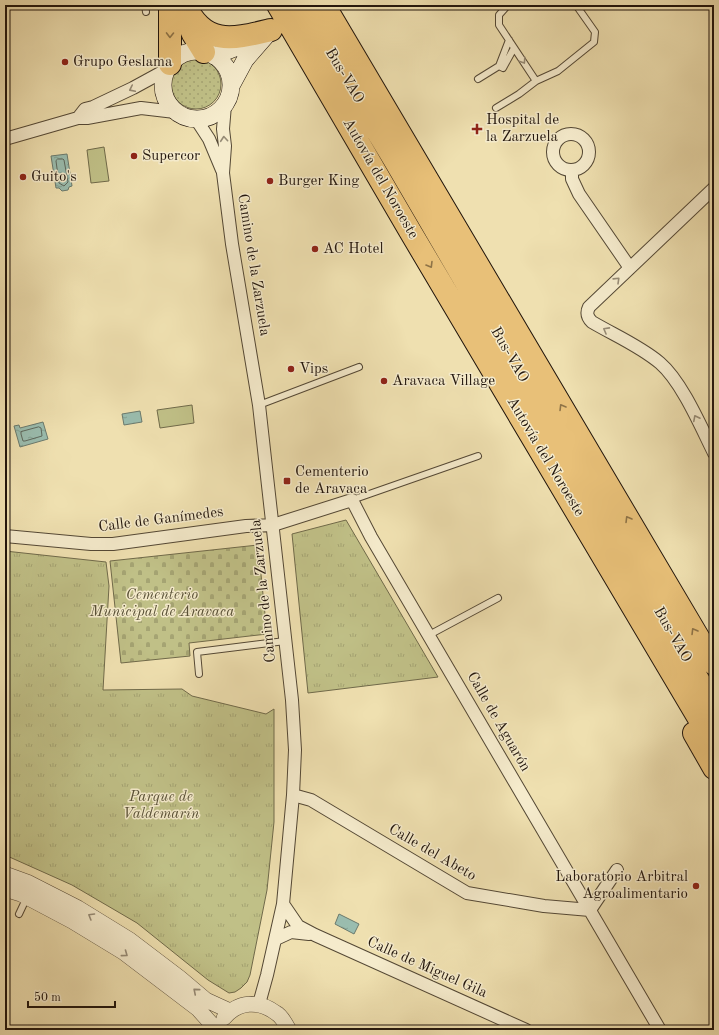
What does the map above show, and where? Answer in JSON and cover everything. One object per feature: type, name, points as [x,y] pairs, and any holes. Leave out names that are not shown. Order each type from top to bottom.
[{"type":"highway","points":[[168,67],[170,5]]},
{"type":"highway","points":[[185,5],[190,16],[204,30],[220,37],[239,38],[271,30]]},
{"type":"highway","points":[[185,5],[188,24],[209,54]]},
{"type":"highway","points":[[266,5],[373,184],[387,206],[410,232]]},
{"type":"highway","name":"Autovía del Noroeste","points":[[278,5],[410,232],[503,386],[714,744]]},
{"type":"highway","name":"Bus-VAO","points":[[301,5],[398,166],[714,707]]},
{"type":"highway","points":[[324,5],[714,664]]},
{"type":"highway","points":[[342,5],[354,31],[448,197],[536,362]]},
{"type":"highway","points":[[503,386],[527,447],[714,768]]},
{"type":"main road","points":[[209,54],[237,47],[271,30]]},
{"type":"main road","points":[[231,86],[227,69],[221,61],[209,54],[197,51],[182,55],[168,67],[163,88],[169,105],[175,112],[182,116],[196,120],[216,114],[225,105],[231,86],[244,60],[271,30]]},
{"type":"street","points":[[78,118],[85,109],[93,107],[127,91],[168,67]]},
{"type":"street","name":"Camino de la Zarzuela","points":[[225,105],[223,129],[225,146],[223,173],[232,244],[259,405],[292,700],[295,750],[293,796],[283,904],[268,975],[259,1004]]},
{"type":"street","points":[[5,139],[78,118],[87,118],[141,108],[175,112]]},
{"type":"street","name":"Camino de la Zarzuela","points":[[196,120],[209,139],[223,173]]},
{"type":"street","points":[[572,170],[572,179],[579,194],[630,268]]},
{"type":"street","points":[[714,188],[588,307],[587,316],[592,322],[648,354],[665,368],[682,391],[714,453]]},
{"type":"street","points":[[273,525],[352,500]]},
{"type":"street","name":"Calle de Aguarón","points":[[352,500],[371,537],[660,1030]]},
{"type":"street","name":"Calle de Ganímedes","points":[[5,536],[91,544],[113,544],[246,526],[273,525]]},
{"type":"street","name":"Calle del Abeto","points":[[293,796],[310,800],[467,893],[544,906],[590,910]]},
{"type":"street","points":[[590,910],[617,870]]},
{"type":"street","points":[[5,874],[72,921],[123,952],[198,1009],[215,1029],[230,1011],[244,1005],[259,1004],[277,1013],[289,1030]]},
{"type":"street","points":[[5,888],[29,891],[78,908],[130,940],[206,1000],[230,1011]]},
{"type":"street","name":"Calle de Miguel Gila","points":[[283,904],[298,926],[315,935],[526,1030]]},
{"type":"street","name":"Calle de Miguel Gila","points":[[276,939],[291,932],[315,935]]},
{"type":"lane","points":[[508,5],[499,15],[499,24],[536,81]]},
{"type":"lane","points":[[496,108],[519,94],[536,81],[558,71],[594,42],[595,32],[576,5]]},
{"type":"lane","points":[[478,80],[499,66],[510,40]]},
{"type":"lane","points":[[499,66],[503,68],[514,48]]},
{"type":"lane","points":[[259,405],[359,367]]},
{"type":"lane","points":[[352,500],[478,456]]},
{"type":"lane","points":[[429,635],[498,598]]},
{"type":"lane","points":[[199,674],[197,652],[285,641]]},
{"type":"lane","points":[[19,914],[29,891]]},
{"type":"green space","points":[[191,59],[201,59],[214,66],[221,79],[221,89],[214,102],[201,109],[191,109],[182,105],[175,98],[171,89],[171,79],[175,70],[182,63]]},
{"type":"green space","points":[[104,147],[109,181],[91,183],[87,150]]},
{"type":"green space","points":[[192,405],[194,423],[160,428],[157,410]]},
{"type":"green space","points":[[346,520],[438,677],[308,693],[292,534]]},
{"type":"green space","name":"Cementerio Municipal de Aravaca","points":[[258,545],[267,634],[189,643],[190,656],[121,663],[110,561]]},
{"type":"green space","name":"Parque de Valdemarín","points":[[5,551],[106,562],[109,586],[103,690],[182,689],[192,696],[266,714],[274,709],[274,822],[267,890],[250,975],[247,982],[235,992],[229,993],[208,980],[137,923],[72,885],[5,855]]},
{"type":"water","points":[[67,154],[72,186],[69,187],[68,190],[62,191],[59,188],[56,188],[51,156]]},
{"type":"water","points":[[140,411],[142,422],[124,425],[122,414]]},
{"type":"water","points":[[43,422],[48,439],[20,447],[14,426],[19,425],[20,428]]},
{"type":"water","points":[[339,914],[359,924],[354,934],[335,924]]},
{"type":"place","name":"Grupo Geslama","points":[[65,62]]},
{"type":"place","name":"Hospital de la Zarzuela","points":[[477,129]]},
{"type":"place","name":"Supercor","points":[[134,156]]},
{"type":"place","name":"Guito's","points":[[23,177]]},
{"type":"place","name":"Burger King","points":[[270,181]]},
{"type":"place","name":"AC Hotel","points":[[315,249]]},
{"type":"place","name":"Vips","points":[[291,369]]},
{"type":"place","name":"Aravaca Village","points":[[384,381]]},
{"type":"place","name":"Cementerio de Aravaca","points":[[287,481]]},
{"type":"place","name":"Laboratorio Arbitral Agroalimentario","points":[[696,886]]}]
